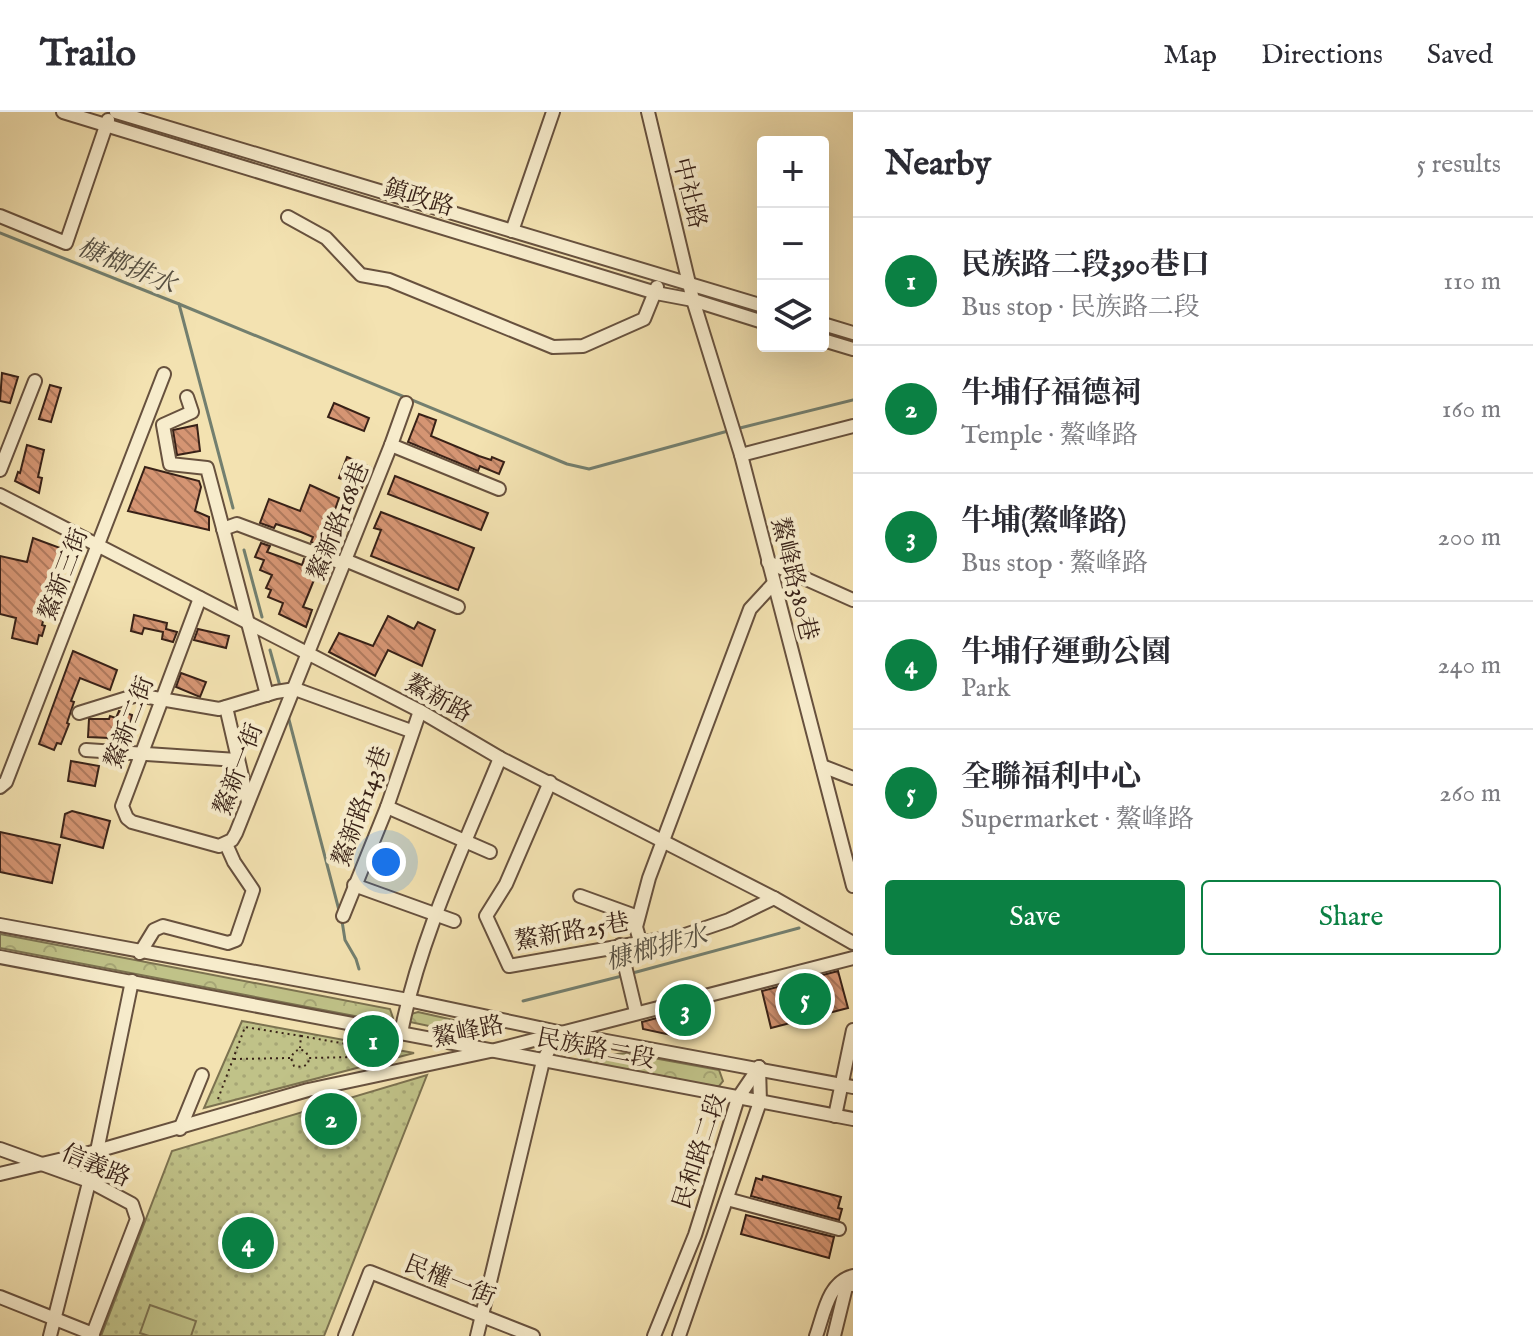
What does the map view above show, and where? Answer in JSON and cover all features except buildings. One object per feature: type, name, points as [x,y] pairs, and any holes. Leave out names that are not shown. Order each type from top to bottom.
[{"type":"street","name":"鎮政路","points":[[63,112],[656,293],[693,300],[757,320]]},
{"type":"street","name":"鎮政路","points":[[114,112],[757,304]]},
{"type":"street","points":[[0,216],[66,243],[105,125],[114,112]]},
{"type":"street","points":[[512,231],[553,112]]},
{"type":"street","name":"中社路","points":[[648,112],[691,285]]},
{"type":"street","points":[[288,217],[326,238],[361,275],[389,280],[553,347],[583,346],[644,319],[656,293],[658,276]]},
{"type":"street","name":"鰲峰路380巷","points":[[691,285],[741,455],[853,886]]},
{"type":"street","points":[[829,326],[853,333]]},
{"type":"street","points":[[829,342],[853,349]]},
{"type":"street","name":"鰲新三街","points":[[0,787],[6,782],[164,374]]},
{"type":"street","points":[[0,470],[35,381]]},
{"type":"street","points":[[187,397],[192,412],[163,425],[170,464],[207,468],[248,623],[283,693]]},
{"type":"street","name":"鰲新路168巷","points":[[308,654],[406,403]]},
{"type":"street","points":[[741,455],[853,426]]},
{"type":"street","points":[[391,445],[499,489]]},
{"type":"street","name":"鰲新路","points":[[0,495],[420,711],[500,758],[774,898],[853,943]]},
{"type":"street","points":[[223,529],[237,524],[458,607]]},
{"type":"street","points":[[768,562],[850,599],[853,583]]},
{"type":"street","points":[[640,941],[636,927],[638,917],[750,609],[773,584]]},
{"type":"street","name":"鰲新二街","points":[[171,833],[132,822],[123,811],[124,798],[200,598]]},
{"type":"street","name":"鰲新一街","points":[[171,833],[219,846],[226,844],[236,833],[281,720],[283,693],[308,654]]},
{"type":"street","points":[[79,713],[137,695],[219,709],[283,693],[411,731]]},
{"type":"street","points":[[226,707],[248,802]]},
{"type":"street","name":"鰲新路143巷","points":[[343,916],[387,807],[420,711]]},
{"type":"street","points":[[86,750],[237,760]]},
{"type":"street","points":[[401,1033],[408,1000],[437,917],[500,758]]},
{"type":"street","points":[[822,766],[853,778]]},
{"type":"street","name":"鰲新路25巷","points":[[550,782],[506,884],[486,916],[509,966],[685,935],[729,920],[774,898]]},
{"type":"street","points":[[387,807],[490,852]]},
{"type":"street","points":[[140,953],[154,930],[163,926],[228,943],[236,940],[253,890],[226,844]]},
{"type":"street","points":[[354,885],[454,921]]},
{"type":"street","points":[[580,896],[638,917]]},
{"type":"street","name":"民族路二段","points":[[0,925],[408,1000],[558,1032],[759,1067],[847,1086]]},
{"type":"street","points":[[620,945],[636,1012]]},
{"type":"street","name":"民族路二段","points":[[0,957],[853,1119]]},
{"type":"street","name":"鰲峰路","points":[[0,1174],[180,1129],[308,1090],[495,1050],[853,958]]},
{"type":"street","points":[[50,1336],[97,1151],[132,981]]},
{"type":"street","points":[[835,1116],[847,1086],[853,1030]]},
{"type":"street","points":[[477,1336],[543,1061],[558,1032]]},
{"type":"street","name":"民和路二段","points":[[654,1336],[695,1235],[738,1098],[759,1067]]},
{"type":"street","name":"民和路二段","points":[[679,1336],[760,1102],[759,1067]]},
{"type":"street","points":[[180,1129],[202,1075]]},
{"type":"street","name":"信義路","points":[[0,1149],[89,1181],[132,1204],[137,1219],[92,1335]]},
{"type":"street","points":[[727,1199],[839,1229]]},
{"type":"street","name":"民權一街","points":[[345,1336],[370,1272],[533,1336]]},
{"type":"street","points":[[816,1336],[833,1289],[840,1281],[853,1276]]},
{"type":"street","points":[[834,1336],[847,1283],[853,1285]]},
{"type":"street","points":[[0,1297],[92,1335]]},
{"type":"path","points":[[218,1099],[245,1027],[352,1045],[355,1057],[309,1058]]},
{"type":"path","points":[[300,1049],[301,1036]]},
{"type":"path","points":[[300,1049],[309,1058],[308,1064],[302,1067],[294,1066],[291,1058],[300,1049]]},
{"type":"path","points":[[233,1059],[291,1058]]},
{"type":"green space","points":[[0,934],[390,1009],[393,1018],[386,1022],[0,948]]},
{"type":"green space","points":[[418,1012],[476,1025],[474,1033],[410,1022],[411,1014]]},
{"type":"green space","points":[[242,1021],[414,1053],[204,1108]]},
{"type":"green space","points":[[584,1051],[608,1055],[626,1053],[719,1070],[723,1081],[714,1087],[586,1062],[581,1060]]},
{"type":"green space","points":[[427,1075],[324,1336],[101,1336],[172,1151]]},
{"type":"green space","points":[[150,1305],[196,1321],[191,1336],[149,1336],[140,1333]]},
{"type":"waterway","name":"槺榔排水","points":[[0,233],[179,304],[233,508]]},
{"type":"waterway","points":[[179,304],[567,464],[589,469],[728,431]]},
{"type":"waterway","points":[[740,428],[853,400]]},
{"type":"waterway","name":"槺榔排水","points":[[244,550],[262,617]]},
{"type":"waterway","name":"槺榔排水","points":[[270,650],[280,686]]},
{"type":"waterway","name":"槺榔排水","points":[[288,716],[340,914]]},
{"type":"waterway","name":"槺榔排水","points":[[342,921],[345,940],[359,969]]},
{"type":"waterway","name":"槺榔排水","points":[[629,974],[799,928]]},
{"type":"waterway","name":"槺榔排水","points":[[523,1001],[622,976]]},
{"type":"place","name":"全聯福利中心","points":[[805,999]]},
{"type":"place","name":"牛埔(鰲峰路)","points":[[685,1010]]},
{"type":"place","name":"民族路二段390巷口","points":[[373,1041]]},
{"type":"place","name":"牛埔仔福德祠","points":[[331,1119]]},
{"type":"place","name":"牛埔仔運動公園","points":[[248,1243]]}]
